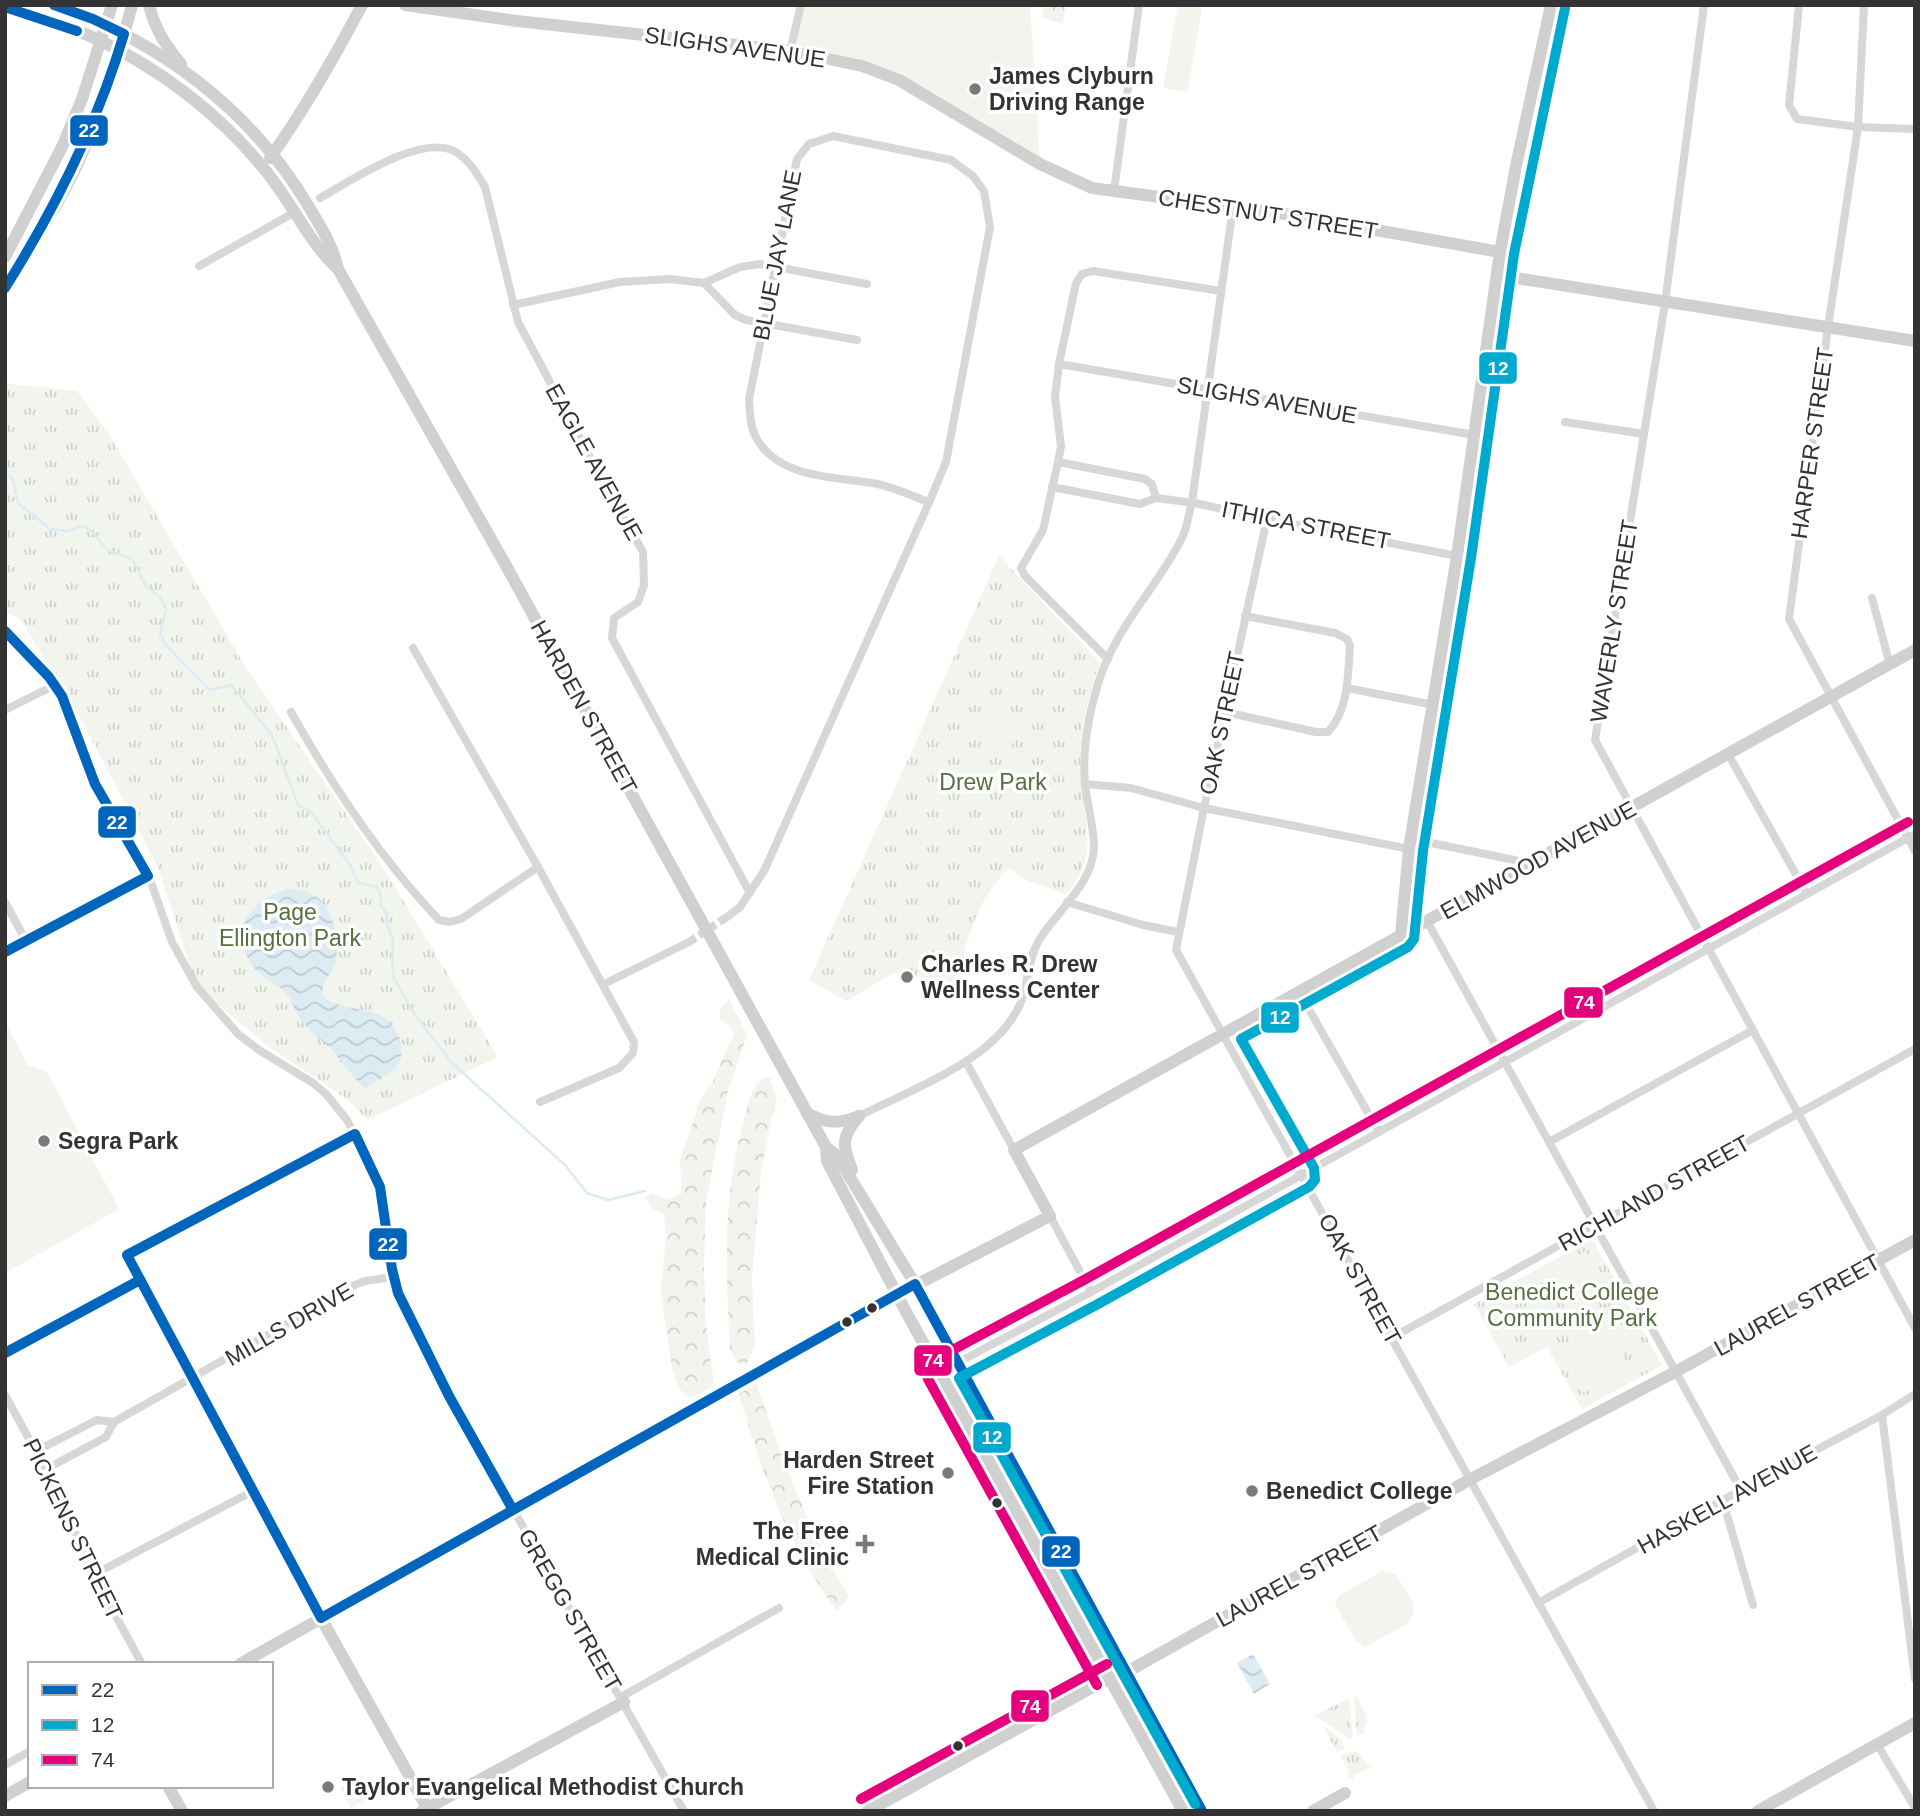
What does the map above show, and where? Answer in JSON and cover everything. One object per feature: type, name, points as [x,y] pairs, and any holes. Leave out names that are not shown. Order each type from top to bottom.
[{"type":"street","name":"HARDEN STREET","points":[[53,5],[124,34],[190,75],[232,110],[273,153],[320,225],[334,252],[338,270]]},
{"type":"street","points":[[5,257],[62,147],[82,99],[112,5]]},
{"type":"street","points":[[5,288],[49,218],[78,162],[104,100],[132,5]]},
{"type":"street","points":[[149,5],[154,25],[164,45],[190,75]]},
{"type":"street","points":[[263,167],[295,124],[317,88],[362,5]]},
{"type":"street","name":"SLIGHS AVENUE","points":[[405,5],[790,51],[862,66],[899,80],[1040,164]]},
{"type":"street","points":[[790,51],[801,5]]},
{"type":"street","points":[[1114,191],[1139,5]]},
{"type":"street","points":[[1401,936],[1410,844],[1457,556],[1500,253],[1551,5]]},
{"type":"street","name":"WAVERLY STREET","points":[[1704,5],[1665,303],[1595,740],[1915,1328]]},
{"type":"street","points":[[1799,5],[1789,105],[1797,118],[1858,127],[1915,129]]},
{"type":"street","name":"HARPER STREET","points":[[1864,5],[1858,127],[1789,619],[1911,836],[1915,851]]},
{"type":"street","name":"HARDEN STREET","points":[[5,6],[101,41],[192,100],[218,121],[263,167],[293,207],[324,256],[338,270],[504,562],[826,1147],[837,1156],[915,1284],[1202,1811]]},
{"type":"street","name":"BLUE JAY LANE","points":[[727,917],[740,908],[764,871],[929,502],[946,462],[990,227],[984,191],[972,176],[951,160],[833,136],[809,144],[797,159],[749,399],[750,421],[757,440],[770,456],[783,464],[816,475],[899,490],[929,502]]},
{"type":"street","name":"EAGLE AVENUE","points":[[320,198],[408,153],[433,147],[454,151],[476,171],[485,187],[518,322],[643,552],[644,585],[638,602],[614,618],[612,638],[750,892]]},
{"type":"street","name":"CHESTNUT STREET","points":[[1040,164],[1082,185],[1233,207],[1500,253]]},
{"type":"street","points":[[807,1113],[829,1122],[859,1116],[966,1062],[993,1041],[1011,1021],[1022,1001],[1028,966],[1037,943],[1081,885],[1094,849],[1085,784],[1089,716],[1113,647],[1183,535],[1192,502],[1233,207]]},
{"type":"street","points":[[199,266],[286,217]]},
{"type":"street","points":[[513,305],[620,282],[670,279],[704,283],[748,264],[867,284]]},
{"type":"street","points":[[1108,659],[1025,576],[1021,568],[1043,530],[1058,462],[1060,446],[1055,397],[1076,283],[1082,274],[1093,271],[1220,291]]},
{"type":"street","points":[[1497,275],[1915,341]]},
{"type":"street","points":[[704,283],[735,315],[856,340]]},
{"type":"street","name":"SLIGHS AVENUE","points":[[1059,364],[1475,435]]},
{"type":"street","points":[[1565,422],[1644,434]]},
{"type":"street","points":[[1058,462],[1144,479],[1152,484],[1156,498]]},
{"type":"street","name":"ITHICA STREET","points":[[1052,487],[1140,504],[1156,498],[1192,502],[1457,556]]},
{"type":"street","name":"OAK STREET","points":[[1267,519],[1176,950],[1654,1811]]},
{"type":"street","points":[[1872,598],[1889,665]]},
{"type":"street","points":[[1225,712],[1316,732],[1328,732],[1336,723],[1348,688],[1350,645],[1347,639],[1335,633],[1245,616]]},
{"type":"street","name":"GREGG STREET","points":[[5,631],[24,649],[62,696],[95,784],[148,876],[172,942],[205,998],[238,1034],[326,1094],[347,1120],[376,1175],[382,1193],[393,1277],[398,1293],[449,1396],[684,1811]]},
{"type":"street","points":[[413,648],[604,984],[634,1042],[633,1053],[619,1068],[540,1102]]},
{"type":"street","name":"ELMWOOD AVENUE","points":[[1014,1150],[1915,650]]},
{"type":"street","points":[[5,710],[55,685]]},
{"type":"street","points":[[1348,688],[1434,705]]},
{"type":"street","points":[[291,712],[316,756],[385,855],[439,920],[450,922],[461,919],[538,867]]},
{"type":"street","points":[[1728,754],[1807,894]]},
{"type":"street","points":[[1085,784],[1131,788],[1204,808],[1531,863]]},
{"type":"street","points":[[940,1372],[1091,1292],[1911,836]]},
{"type":"street","points":[[5,952],[148,876]]},
{"type":"street","points":[[5,902],[26,941]]},
{"type":"street","points":[[1067,902],[1143,925],[1178,932]]},
{"type":"street","points":[[1427,921],[1741,1490]]},
{"type":"street","points":[[604,984],[689,942]]},
{"type":"street","points":[[1299,992],[1379,1132]]},
{"type":"street","points":[[1549,1142],[1753,1030]]},
{"type":"street","name":"RICHLAND STREET","points":[[1392,1337],[1915,1049]]},
{"type":"street","points":[[966,1062],[1091,1292]]},
{"type":"street","points":[[859,1116],[846,1132],[844,1144],[860,1194]]},
{"type":"street","points":[[355,1134],[127,1255],[426,1810],[623,1700],[779,1608]]},
{"type":"street","name":"HARDEN STREET","points":[[826,1147],[827,1161],[897,1294],[1183,1811]]},
{"type":"street","points":[[244,1662],[915,1284],[1050,1216]]},
{"type":"street","name":"LAUREL STREET","points":[[868,1811],[1109,1678],[1125,1673],[1469,1480],[1675,1372],[1915,1240]]},
{"type":"street","name":"MILLS DRIVE","points":[[46,1469],[106,1437],[114,1422],[357,1284],[393,1277]]},
{"type":"street","points":[[5,1353],[140,1280]]},
{"type":"street","name":"HASKELL AVENUE","points":[[1538,1603],[1882,1415],[1915,1394]]},
{"type":"street","name":"PICKENS STREET","points":[[5,1395],[71,1517],[93,1575],[141,1662]]},
{"type":"street","points":[[1882,1415],[1915,1679]]},
{"type":"street","name":"MILLS DRIVE","points":[[36,1451],[97,1420],[114,1422]]},
{"type":"street","points":[[93,1575],[253,1491]]},
{"type":"street","points":[[1723,1501],[1753,1605]]},
{"type":"street","points":[[1758,1811],[1915,1723]]},
{"type":"street","points":[[1877,1744],[1915,1808]]},
{"type":"street","points":[[5,1765],[28,1752]]},
{"type":"street","points":[[5,1796],[28,1783]]},
{"type":"street","points":[[169,1788],[182,1811]]},
{"type":"street","points":[[1313,1811],[1345,1793]]},
{"type":"green space","name":"James Clyburn Driving Range","points":[[801,5],[1030,5],[1040,164],[895,78],[790,51]]},
{"type":"green space","points":[[1043,5],[1065,5],[1063,24],[1043,18]]},
{"type":"green space","points":[[1178,5],[1203,5],[1187,92],[1163,88]]},
{"type":"green space","name":"Page Ellington Park","points":[[5,383],[77,391],[110,436],[245,666],[385,871],[498,1057],[367,1120],[350,1101],[269,1047],[197,987],[157,865],[91,738],[21,620],[5,612]]},
{"type":"green space","name":"Drew Park","points":[[999,556],[1100,663],[1081,738],[1081,782],[1087,832],[1084,864],[1077,879],[1065,894],[1021,878],[1010,868],[994,885],[976,916],[958,975],[950,990],[906,972],[892,974],[846,1001],[809,980]]},
{"type":"green space","points":[[976,715],[1017,731],[1010,749],[969,732]]},
{"type":"green space","points":[[729,999],[747,1035],[728,1091],[706,1201],[706,1326],[714,1382],[711,1388],[690,1397],[679,1389],[672,1369],[661,1293],[666,1235],[664,1214],[654,1210],[645,1198],[652,1193],[668,1200],[682,1193],[680,1160],[701,1098],[712,1083],[734,1034],[730,1026],[720,1019],[720,1010]]},
{"type":"green space","name":"Segra Park","points":[[5,1022],[28,1065],[47,1072],[119,1209],[5,1273]]},
{"type":"green space","points":[[765,1077],[770,1078],[777,1101],[761,1172],[752,1280],[755,1346],[746,1365],[736,1362],[730,1349],[727,1236],[736,1152],[752,1092]]},
{"type":"green space","name":"Benedict College Community Park","points":[[1592,1239],[1662,1365],[1582,1409],[1547,1347],[1509,1367],[1474,1304]]},
{"type":"green space","points":[[1586,1251],[1606,1288],[1567,1309],[1547,1272]]},
{"type":"green space","points":[[1604,1324],[1629,1368],[1584,1393],[1559,1349]]},
{"type":"green space","points":[[756,1382],[796,1492],[834,1572],[849,1597],[837,1611],[789,1533],[757,1453],[739,1394]]},
{"type":"green space","points":[[1382,1571],[1395,1574],[1412,1600],[1414,1614],[1407,1624],[1365,1647],[1356,1641],[1335,1604],[1339,1596]]},
{"type":"green space","points":[[1354,1695],[1366,1714],[1367,1724],[1363,1729],[1365,1732],[1357,1736]]},
{"type":"green space","points":[[1349,1699],[1353,1737],[1349,1739],[1315,1715]]},
{"type":"green space","points":[[1322,1725],[1342,1740],[1344,1749],[1337,1752]]},
{"type":"green space","points":[[1356,1751],[1371,1767],[1354,1775],[1353,1779],[1348,1776],[1349,1772],[1340,1756]]},
{"type":"green space","points":[[363,1775],[367,1795],[351,1808],[340,1788]]},
{"type":"water","points":[[287,889],[315,896],[329,911],[335,929],[337,949],[332,971],[324,981],[323,996],[344,1006],[379,1015],[396,1030],[401,1045],[400,1060],[391,1071],[365,1088],[300,1018],[286,993],[259,973],[247,957],[242,932],[245,920],[261,902]]},
{"type":"water","points":[[1253,1654],[1270,1684],[1254,1694],[1237,1663]]},
{"type":"waterway","points":[[5,472],[13,479],[18,503],[50,529],[67,531],[82,526],[89,529],[109,551],[132,559],[146,586],[161,599],[166,609],[160,634],[167,646],[210,690],[231,685],[272,735],[298,805],[311,812],[350,865],[358,883],[377,887],[393,940],[394,978],[415,1015],[452,1063],[565,1165],[587,1193],[608,1200],[645,1191]]},
{"type":"tunnel","points":[[689,942],[727,917]]},
{"type":"transit line","name":"22","points":[[5,288],[74,165],[101,101],[124,34],[54,5]]},
{"type":"transit line","name":"22","points":[[5,7],[77,31]]},
{"type":"transit line","name":"12","points":[[1195,1804],[959,1378],[1309,1187],[1315,1180],[1314,1168],[1241,1039],[1408,947],[1414,939],[1423,851],[1471,558],[1514,254],[1565,8]]},
{"type":"transit line","name":"22","points":[[5,631],[49,677],[62,696],[95,784],[148,876],[5,952]]},
{"type":"transit line","name":"74","points":[[1097,1685],[928,1379],[926,1371],[930,1362],[1084,1280],[1908,822]]},
{"type":"transit line","name":"22","points":[[513,1510],[449,1396],[398,1293],[380,1187],[355,1134],[127,1255],[321,1618],[915,1284],[1202,1811]]},
{"type":"transit line","name":"22","points":[[5,1353],[140,1280]]},
{"type":"transit line","name":"74","points":[[861,1799],[1107,1664]]},
{"type":"place","name":"James Clyburn Driving Range","points":[[975,89]]},
{"type":"place","name":"Charles R. Drew Wellness Center","points":[[907,977]]},
{"type":"place","name":"Segra Park","points":[[44,1141]]},
{"type":"place","name":"Harden Street Fire Station","points":[[948,1473]]},
{"type":"place","name":"Benedict College","points":[[1252,1491]]},
{"type":"place","name":"The Free Medical Clinic","points":[[865,1544]]},
{"type":"place","name":"Taylor Evangelical Methodist Church","points":[[328,1787]]}]
